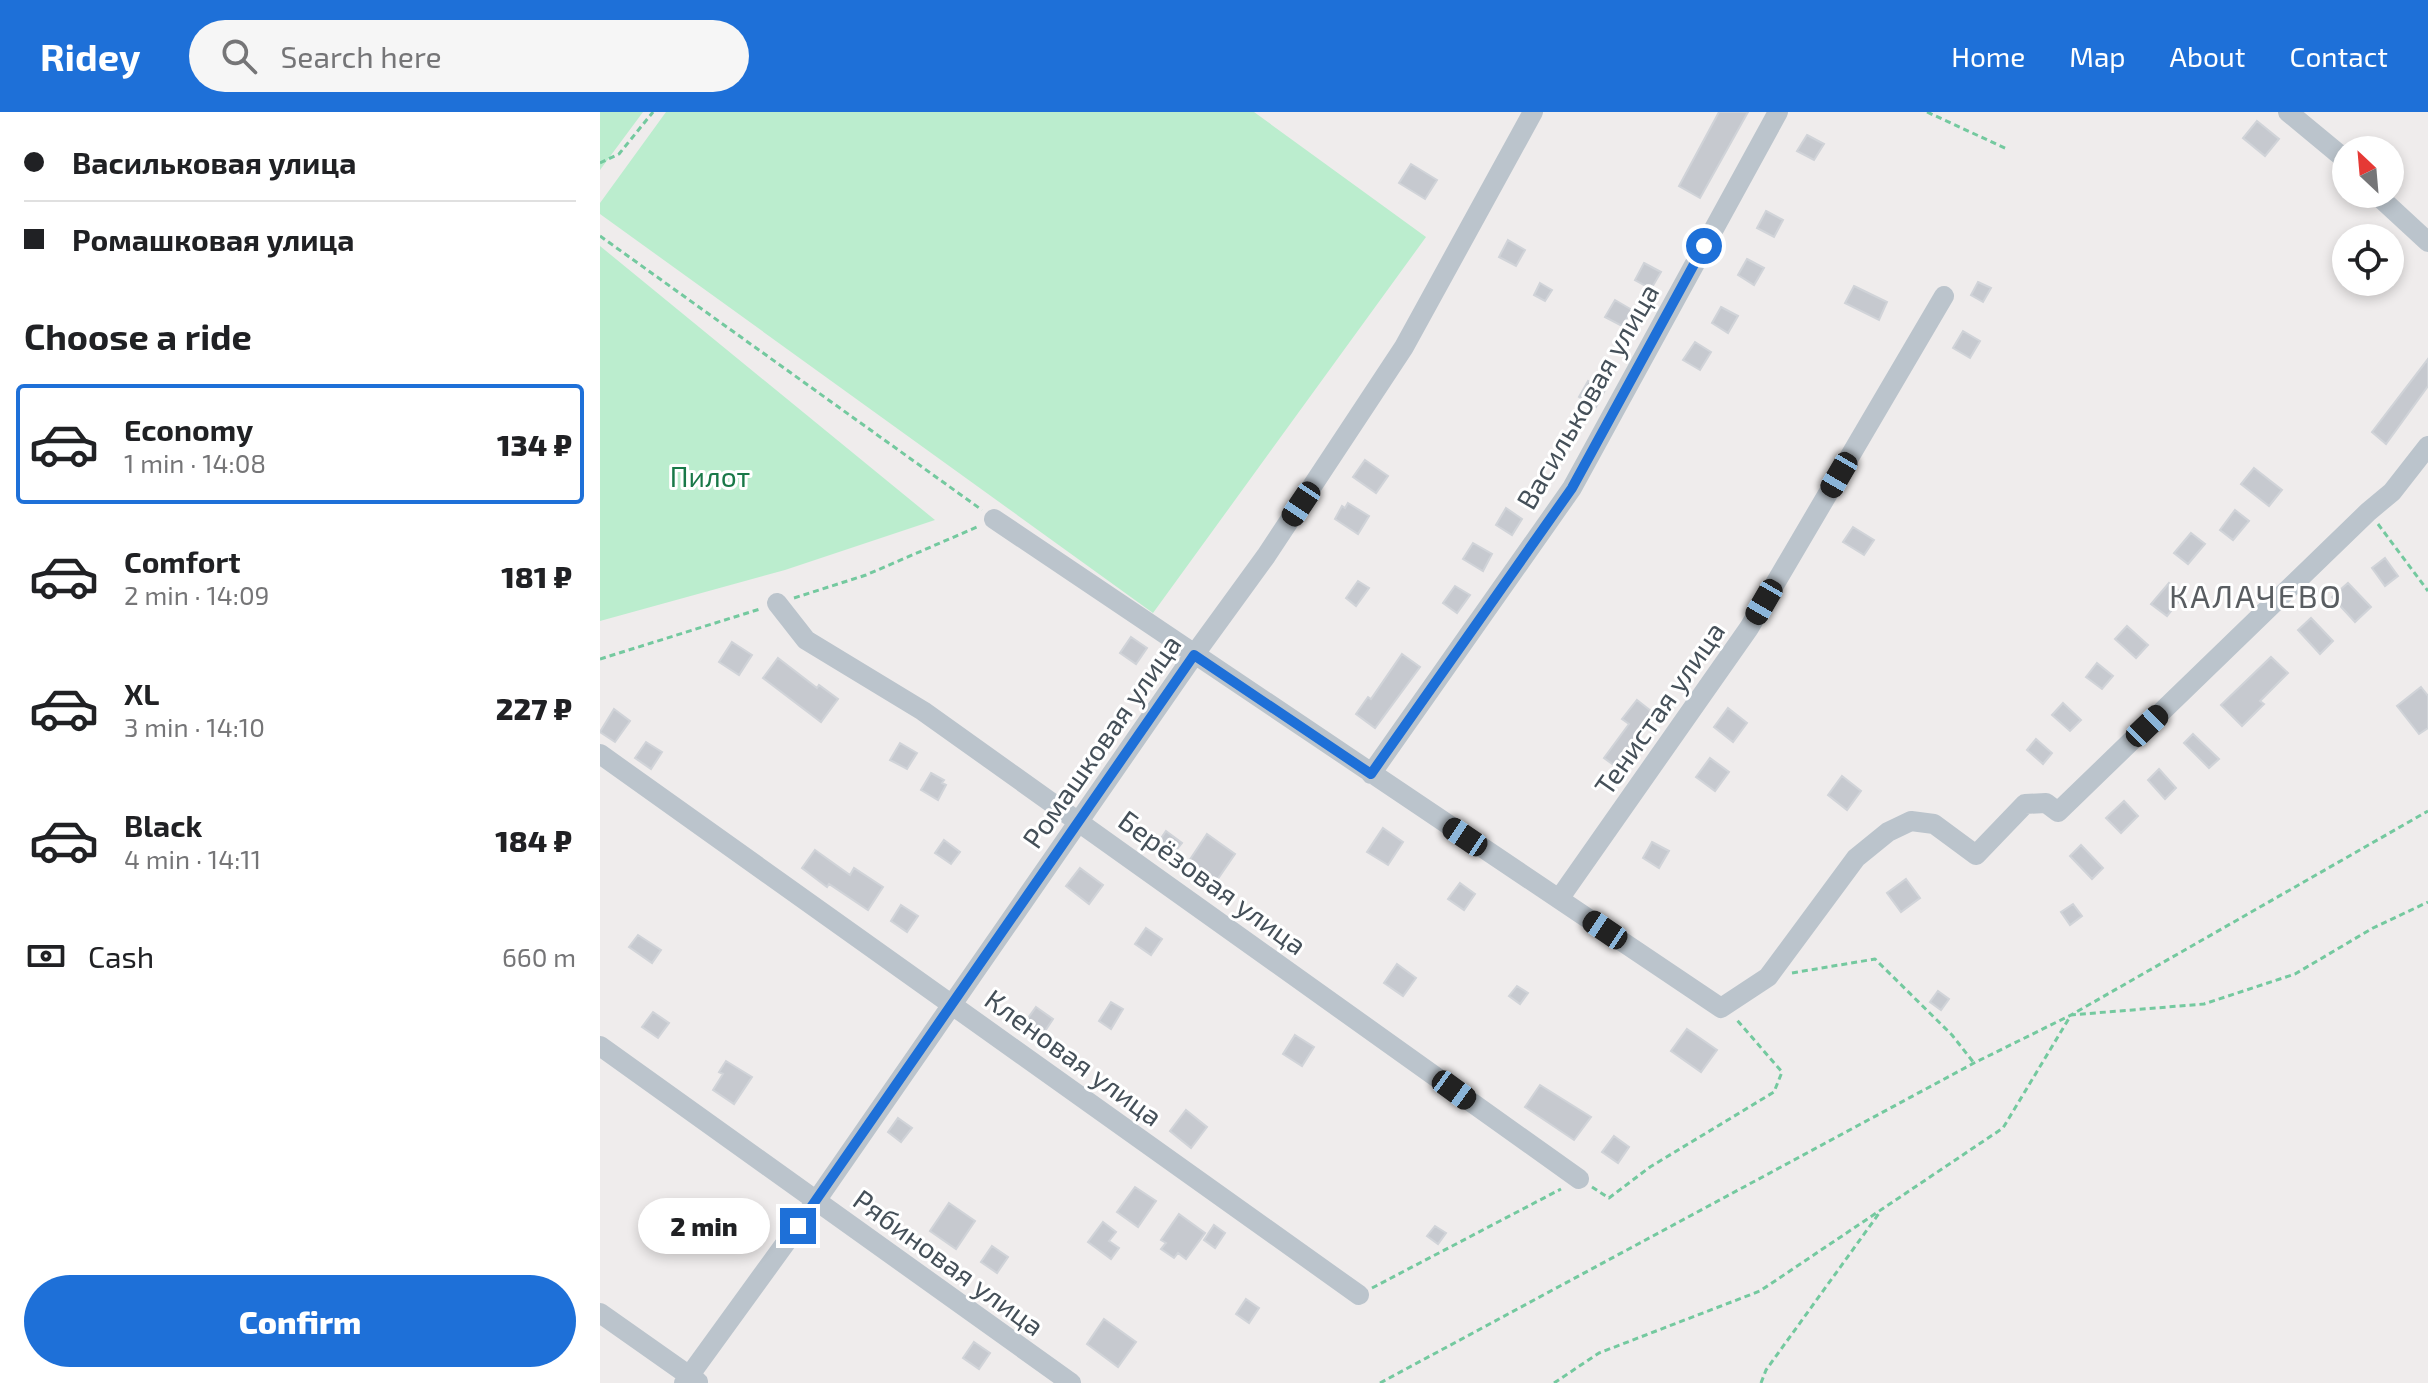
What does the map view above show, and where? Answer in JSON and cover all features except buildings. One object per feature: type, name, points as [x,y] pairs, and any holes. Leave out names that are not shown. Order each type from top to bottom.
[{"type":"street","name":"Ромашковая улица","points":[[691,1380],[1266,556],[1404,347],[1533,112]]},
{"type":"street","name":"Васильковая улица","points":[[1371,774],[1572,488],[1778,112]]},
{"type":"street","points":[[2288,112],[2332,148]]},
{"type":"street","points":[[2391,208],[2428,242]]},
{"type":"street","name":"Тенистая улица","points":[[1559,899],[1749,628],[1944,296]]},
{"type":"street","points":[[994,519],[1721,1008],[1768,977],[1856,858],[1888,832],[1911,821],[1934,824],[1976,855],[2025,804],[2046,803],[2058,812],[2392,492],[2428,446]]},
{"type":"street","name":"Берёзовая улица","points":[[777,603],[806,640],[923,711],[1080,820],[1579,1179]]},
{"type":"street","name":"Кленовая улица","points":[[600,754],[1359,1295]]},
{"type":"street","name":"Рябиновая улица","points":[[600,1046],[1071,1383]]},
{"type":"street","points":[[600,1313],[691,1380]]},
{"type":"path","points":[[600,163],[619,154],[653,112]]},
{"type":"path","points":[[1927,112],[2007,149]]},
{"type":"path","points":[[600,236],[994,519]]},
{"type":"path","points":[[2368,512],[2428,591]]},
{"type":"path","points":[[600,659],[866,575],[994,519]]},
{"type":"path","points":[[1380,1383],[1974,1063],[2071,1015],[2428,811]]},
{"type":"path","points":[[2071,1015],[2204,1004],[2295,974],[2373,928],[2428,902]]},
{"type":"path","points":[[1768,977],[1875,959],[1952,1035],[1974,1063]]},
{"type":"path","points":[[1359,1295],[1579,1179],[1609,1198],[1650,1167],[1774,1092],[1782,1072],[1739,1022],[1721,1008]]},
{"type":"path","points":[[1554,1383],[1599,1353],[1760,1291],[2003,1128],[2071,1015]]},
{"type":"path","points":[[1761,1383],[1766,1370],[1882,1209]]},
{"type":"green space","points":[[600,112],[643,112],[600,170]]},
{"type":"green space","points":[[666,112],[1254,112],[1426,237],[1153,613],[600,214],[600,203]]},
{"type":"green space","name":"Пилот","points":[[600,246],[935,520],[785,570],[600,621]]},
{"type":"district","name":"КАЛАЧЕВО","points":[[2256,595]]},
{"type":"route","points":[[798,1226],[1194,655],[1371,774],[1572,488],[1704,246]]}]
